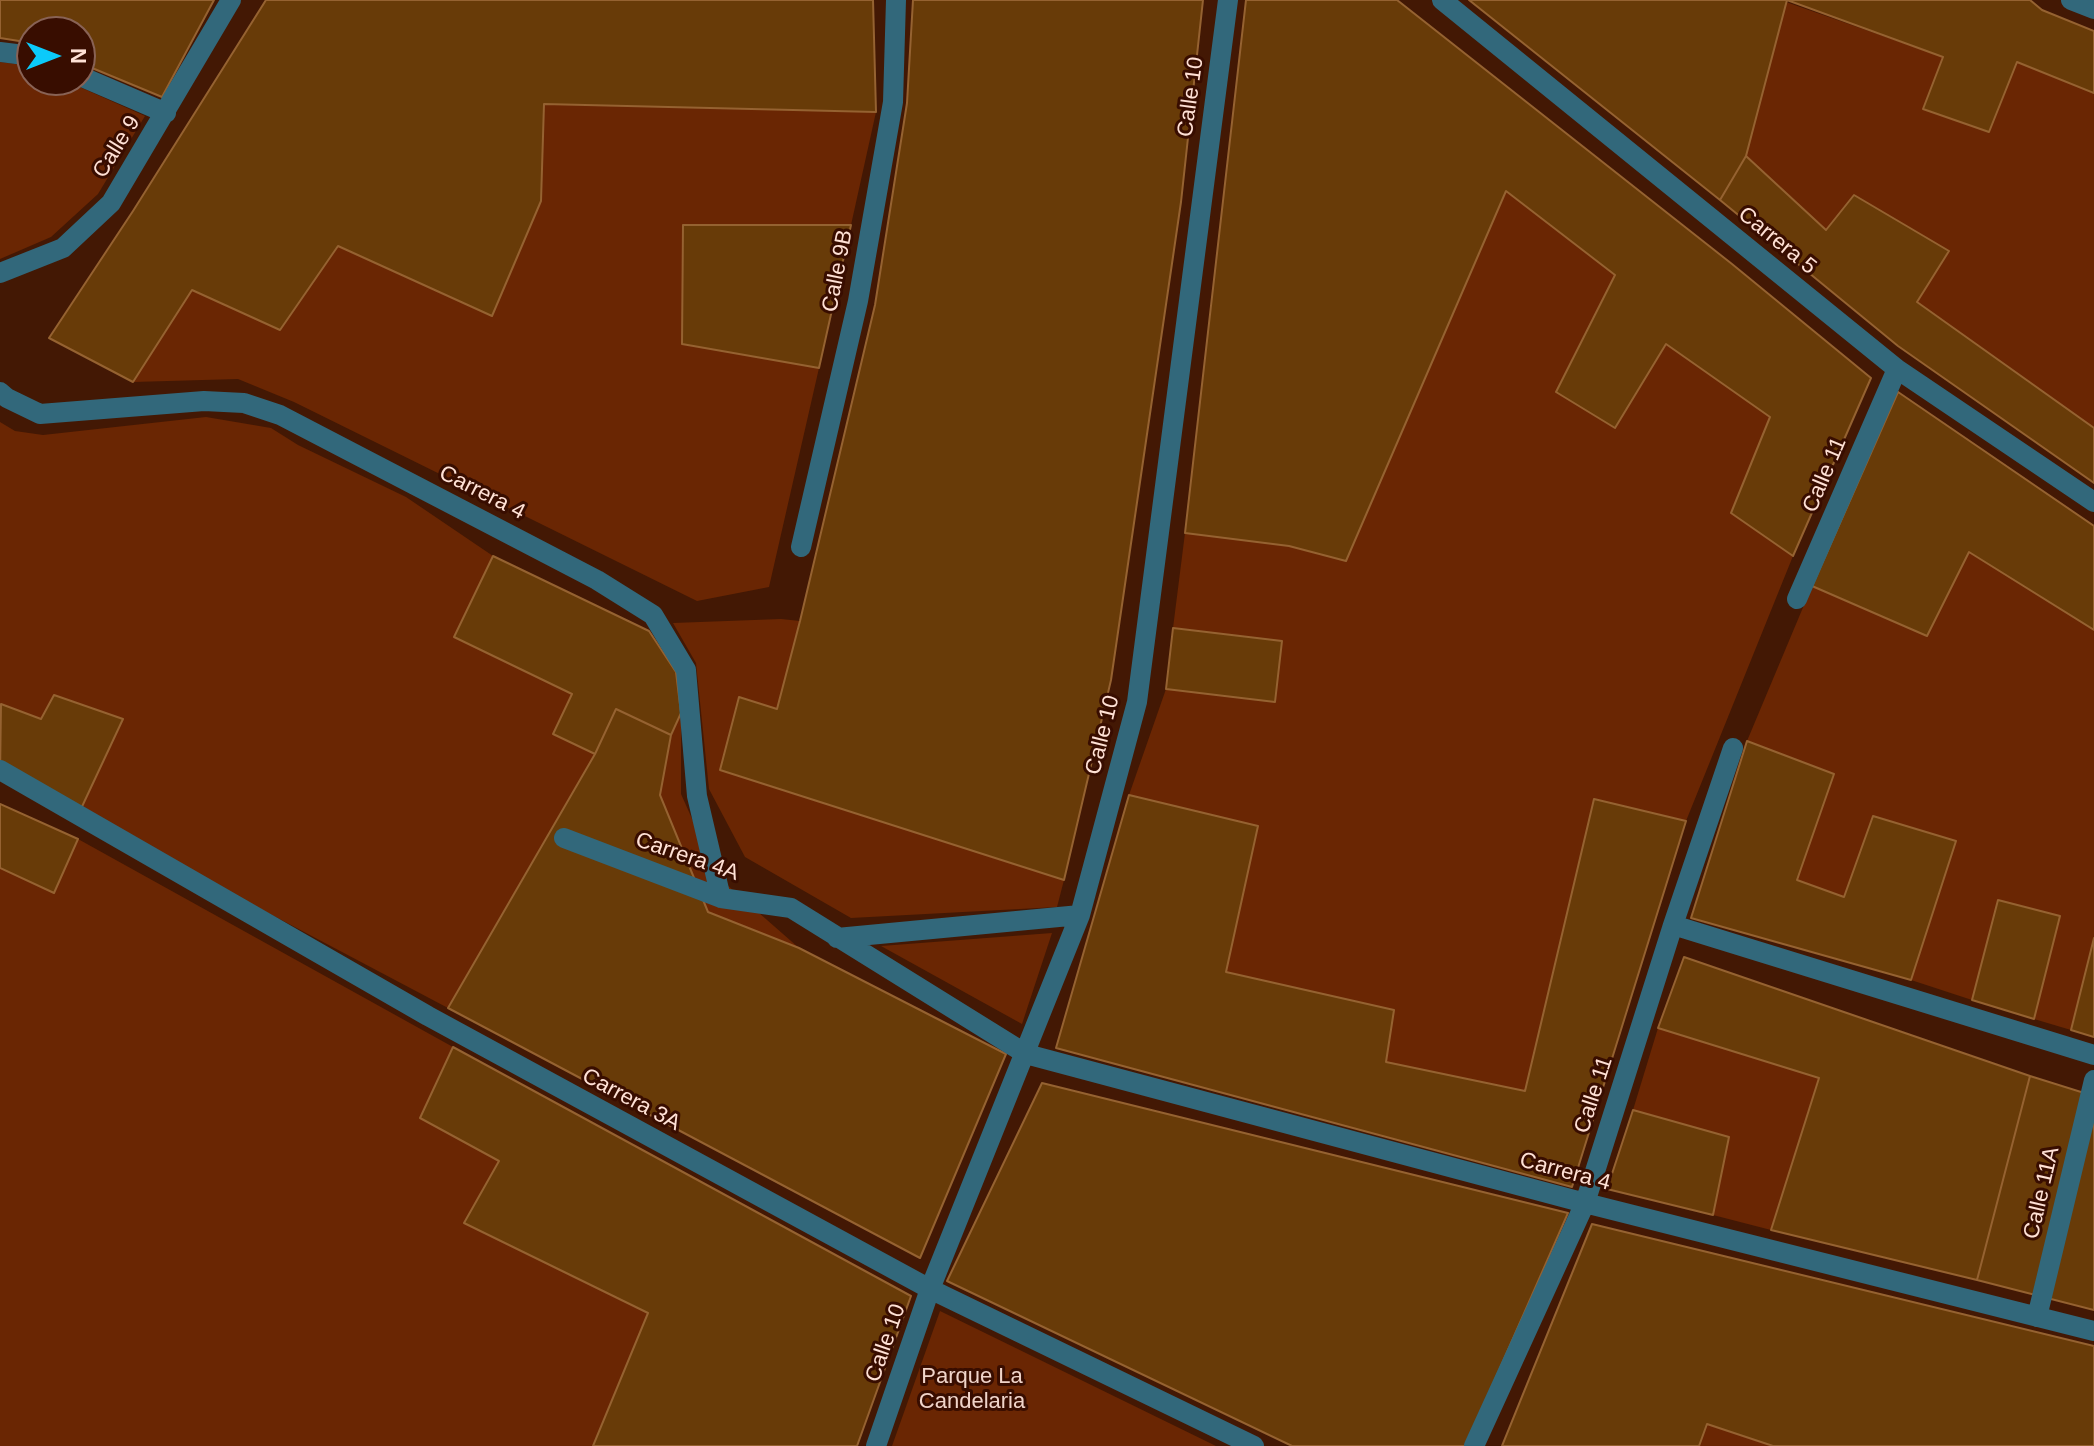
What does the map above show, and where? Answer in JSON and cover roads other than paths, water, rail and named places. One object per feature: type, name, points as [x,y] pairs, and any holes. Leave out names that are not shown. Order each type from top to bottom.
[{"type":"street","name":"Calle 9","points":[[0,273],[63,248],[111,203],[231,0]]},
{"type":"street","name":"Calle 9B","points":[[801,547],[858,301],[891,118],[896,0]]},
{"type":"street","name":"Calle 10","points":[[876,1446],[930,1289],[1080,915],[1137,702],[1228,0]]},
{"type":"street","name":"Carrera 5","points":[[1442,0],[1897,369],[2094,502]]},
{"type":"street","points":[[2071,0],[2094,9]]},
{"type":"street","points":[[96,83],[166,113]]},
{"type":"street","name":"Calle 11","points":[[1797,599],[1897,369]]},
{"type":"street","name":"Carrera 4","points":[[0,392],[40,414],[204,401],[244,403],[280,415],[583,573],[653,615],[686,670],[697,796],[721,898]]},
{"type":"street","name":"Calle 11","points":[[1474,1446],[1585,1203],[1733,748]]},
{"type":"street","name":"Carrera 3A","points":[[0,770],[428,1016],[930,1289],[1254,1446]]},
{"type":"street","name":"Carrera 4A","points":[[564,838],[721,898],[791,908],[1026,1054]]},
{"type":"street","points":[[837,938],[1080,915]]},
{"type":"street","points":[[1673,925],[2094,1055]]},
{"type":"street","name":"Carrera 4","points":[[1026,1054],[1585,1203],[2094,1331]]},
{"type":"street","name":"Calle 11A","points":[[2037,1317],[2094,1080]]},
{"type":"park label","name":"Parque La Candelaria","points":[[972,1390]]}]
